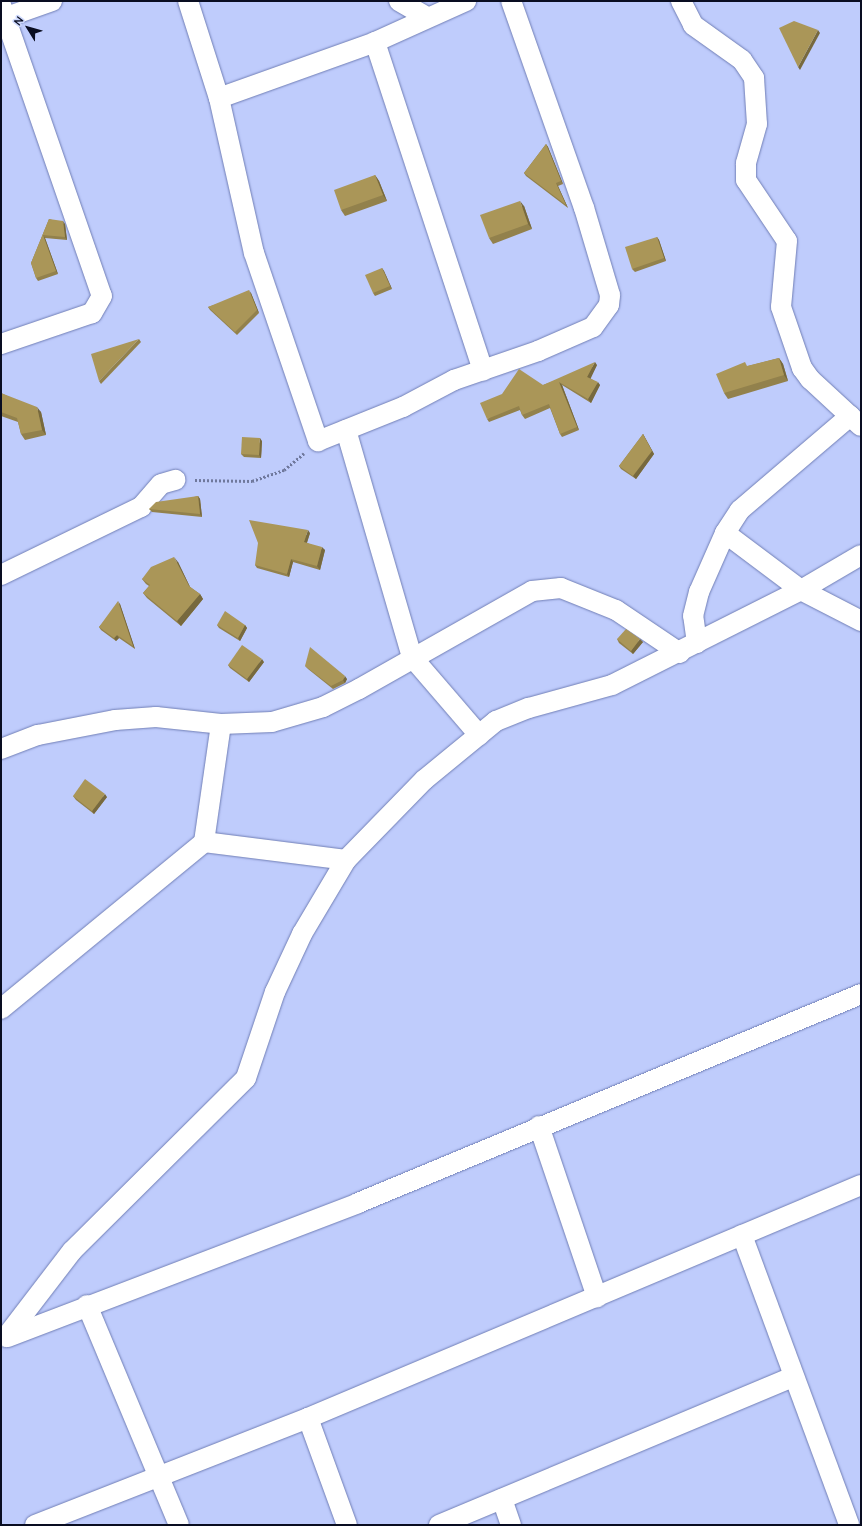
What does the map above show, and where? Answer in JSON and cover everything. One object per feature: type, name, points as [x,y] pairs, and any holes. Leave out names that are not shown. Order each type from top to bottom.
[{"type":"street","points":[[1,344],[92,312],[102,296],[2,14],[52,1]]},
{"type":"street","points":[[188,1],[219,98],[254,253],[318,441],[483,371],[592,327],[609,305],[610,295],[584,208],[511,1]]},
{"type":"street","points":[[399,1],[427,18]]},
{"type":"street","points":[[219,98],[375,42],[466,1]]},
{"type":"street","points":[[682,1],[693,25],[742,60],[754,78],[757,124],[746,163],[746,180],[787,242],[781,307],[802,368],[818,388],[856,421],[768,483],[740,510],[725,532],[699,592],[693,616],[688,648]]},
{"type":"street","points":[[375,42],[483,371]]},
{"type":"street","points":[[346,430],[412,657],[479,735]]},
{"type":"street","points":[[1,575],[141,507],[161,484],[175,480]]},
{"type":"street","points":[[725,532],[801,590],[861,621]]},
{"type":"street","points":[[4,1339],[72,1251],[246,1078],[285,970],[302,934],[346,860],[424,780],[479,735],[503,718],[612,685],[801,590],[861,555]]},
{"type":"street","points":[[1,749],[38,735],[115,720],[156,717],[221,724],[256,725],[323,707],[532,591],[561,588],[616,610],[688,648]]},
{"type":"street","points":[[1,1010],[204,842],[221,724]]},
{"type":"street","points":[[204,842],[346,860]]},
{"type":"street","points":[[4,1339],[87,1305],[358,1203],[539,1126],[861,994]]},
{"type":"street","points":[[539,1126],[597,1296]]},
{"type":"street","points":[[35,1525],[160,1473],[308,1418],[861,1185]]},
{"type":"street","points":[[742,1235],[848,1525]]},
{"type":"street","points":[[87,1305],[160,1473],[179,1525]]},
{"type":"street","points":[[439,1525],[793,1377]]},
{"type":"street","points":[[308,1418],[347,1525]]},
{"type":"street","points":[[502,1499],[511,1525]]},
{"type":"path","points":[[175,480],[252,481],[284,470],[318,441]]},
{"type":"building","points":[[794,21],[818,30],[798,67],[779,28]]},
{"type":"building","points":[[546,144],[561,181],[556,183],[566,205],[524,173]]},
{"type":"building","points":[[375,175],[383,195],[341,210],[334,190]]},
{"type":"building","points":[[520,201],[528,224],[489,238],[480,215]]},
{"type":"building","points":[[49,219],[63,221],[65,237],[43,235],[56,271],[36,278],[31,263]]},
{"type":"building","points":[[657,237],[664,258],[632,269],[625,247]]},
{"type":"building","points":[[382,268],[390,286],[373,293],[365,275]]},
{"type":"building","points":[[249,290],[257,310],[235,332],[208,307]]},
{"type":"building","points":[[139,339],[99,381],[91,354]]},
{"type":"building","points":[[779,358],[784,375],[724,393],[716,374],[745,362],[747,366]]},
{"type":"building","points":[[595,362],[587,377],[598,382],[588,399],[559,382],[577,427],[560,434],[549,404],[522,415],[519,406],[487,419],[480,403],[502,394],[519,369],[543,385]]},
{"type":"building","points":[[1,393],[37,407],[42,430],[21,434],[17,418],[1,412]]},
{"type":"building","points":[[643,434],[652,451],[633,476],[619,466]]},
{"type":"building","points":[[242,437],[260,438],[259,455],[241,454]]},
{"type":"building","points":[[198,496],[200,514],[149,509],[156,502]]},
{"type":"building","points":[[249,520],[308,530],[304,542],[322,547],[317,566],[291,559],[287,574],[255,565],[258,543]]},
{"type":"building","points":[[174,557],[189,586],[200,594],[177,621],[143,593],[150,585],[142,579],[151,567]]},
{"type":"building","points":[[118,601],[133,646],[117,635],[114,638],[99,627]]},
{"type":"building","points":[[225,611],[245,625],[238,638],[217,625]]},
{"type":"building","points":[[626,629],[640,639],[631,651],[617,639]]},
{"type":"building","points":[[242,645],[262,659],[247,679],[228,665]]},
{"type":"building","points":[[310,647],[345,676],[343,680],[331,686],[305,666]]},
{"type":"building","points":[[85,779],[105,794],[92,811],[73,796]]}]
